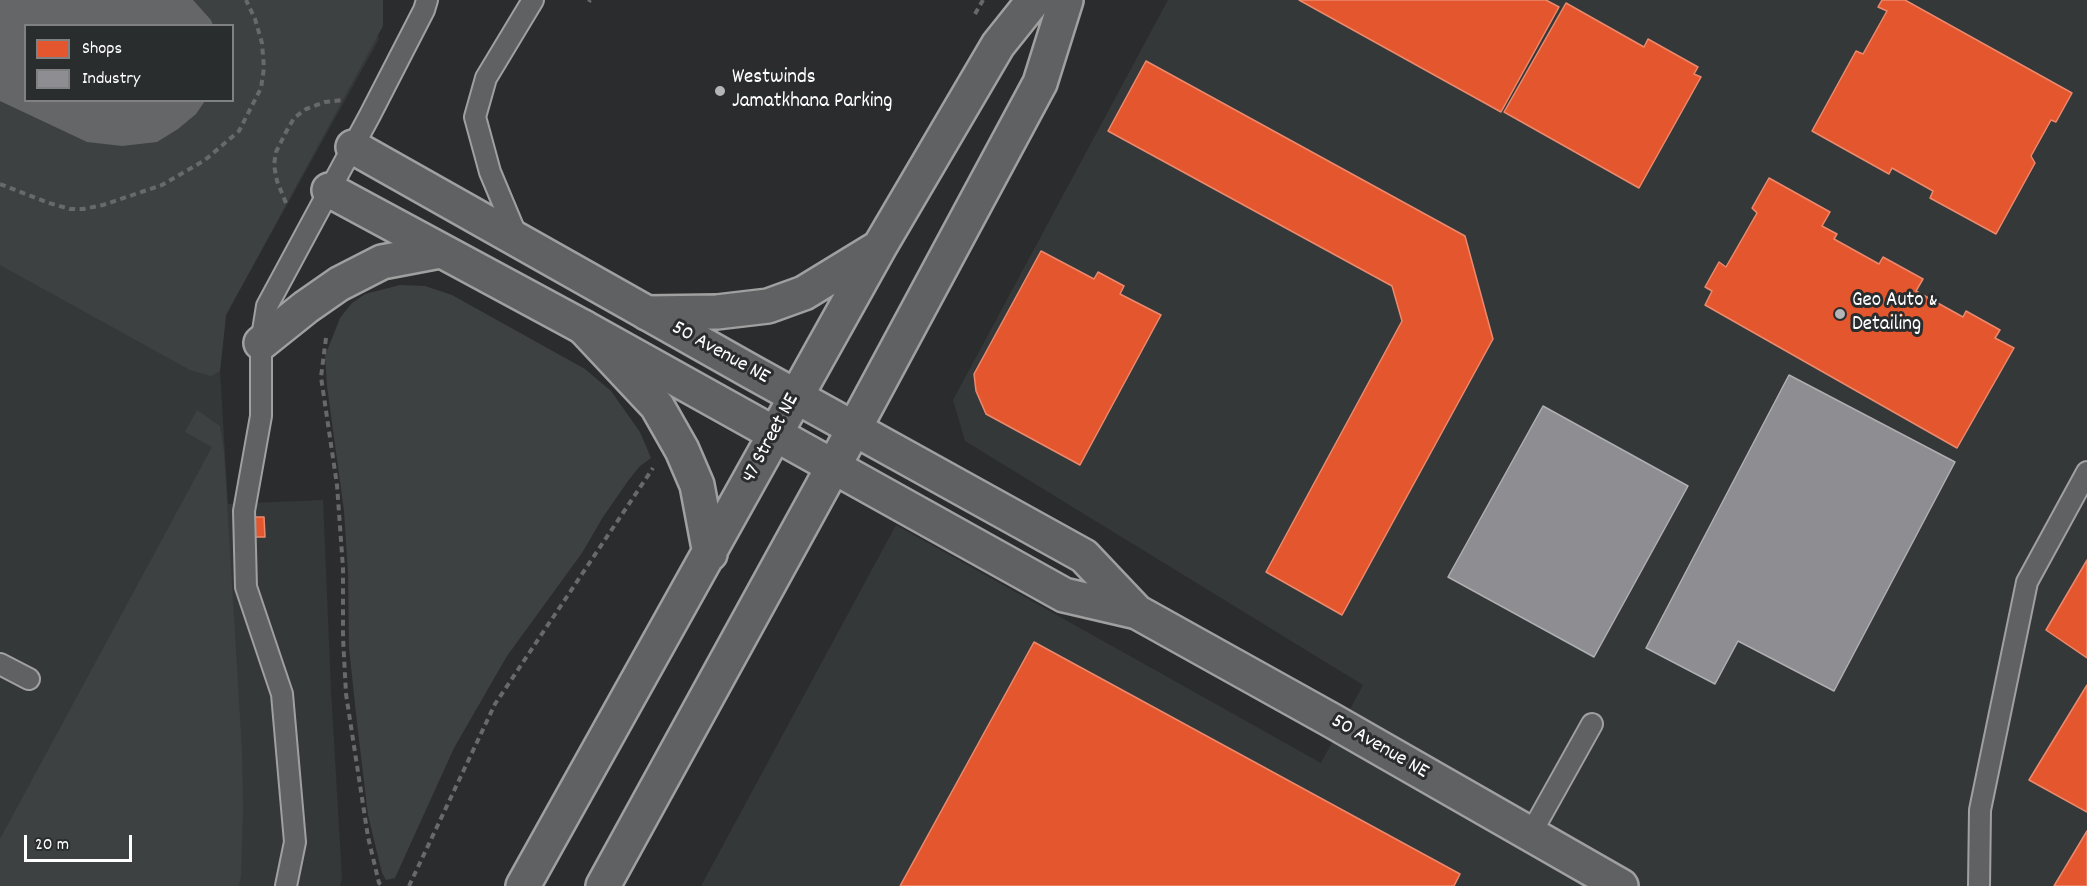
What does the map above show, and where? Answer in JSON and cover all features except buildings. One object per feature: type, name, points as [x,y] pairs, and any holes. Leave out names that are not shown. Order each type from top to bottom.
[{"type":"street","name":"47 Street NE","points":[[523,886],[710,555],[774,434],[880,246],[998,45],[1034,0]]},
{"type":"street","points":[[603,886],[854,429],[1040,83],[1066,0]]},
{"type":"street","name":"50 Avenue NE","points":[[353,147],[646,313],[1084,556],[1137,612]]},
{"type":"street","name":"50 Avenue NE","points":[[330,190],[583,327],[1064,595],[1137,612],[1621,886]]},
{"type":"street","points":[[646,313],[717,312],[768,306],[804,293],[880,246]]},
{"type":"street","points":[[261,343],[339,284],[382,262],[440,251]]},
{"type":"street","points":[[583,327],[657,406],[682,450],[697,484],[710,555]]},
{"type":"lane","points":[[286,886],[295,842],[282,694],[246,587],[244,511],[261,416],[261,343],[267,306],[353,147],[424,10],[427,0]]},
{"type":"lane","points":[[519,241],[490,172],[475,117],[486,78],[532,0]]},
{"type":"lane","points":[[1979,886],[1980,810],[2027,582],[2087,472]]},
{"type":"lane","points":[[0,664],[29,680]]},
{"type":"lane","points":[[1530,835],[1592,724]]},
{"type":"path","points":[[0,184],[70,209],[83,208],[103,205],[162,185],[205,160],[238,131],[261,88],[264,68],[262,43],[255,19],[246,0]]},
{"type":"path","points":[[971,20],[983,0]]},
{"type":"path","points":[[286,203],[277,181],[274,165],[276,152],[286,132],[294,118],[306,109],[325,102],[343,100]]},
{"type":"path","points":[[330,332],[324,341],[321,377],[337,485],[343,568],[346,694],[368,837],[379,883],[383,886]]},
{"type":"path","points":[[409,886],[495,704],[659,458]]},
{"type":"shaded area","points":[[0,0],[373,19],[379,39],[226,315],[220,371],[228,504],[323,500],[342,878],[340,886],[0,886]]},
{"type":"shaded area","points":[[0,0],[383,0],[383,26],[226,315],[220,371],[211,376],[190,370],[0,265]]},
{"type":"shaded area","points":[[0,0],[193,0],[213,24],[24,24],[24,102],[204,102],[196,114],[157,142],[122,146],[87,142],[0,101]]},
{"type":"shaded area","points":[[1168,0],[2087,0],[2087,886],[701,886],[896,525],[1321,763],[1363,685],[965,441],[953,400]]},
{"type":"shaded area","points":[[400,285],[425,286],[452,295],[585,369],[611,391],[640,432],[651,458],[640,466],[628,481],[582,553],[507,656],[454,748],[395,878],[386,880],[382,873],[368,815],[357,723],[349,648],[344,511],[325,356],[340,318],[352,303],[365,294]]},
{"type":"shaded area","points":[[197,410],[220,426],[224,452],[242,752],[243,810],[239,886],[0,886],[0,839],[212,447],[185,432]]},
{"type":"place","name":"Westwinds Jamatkhana Parking","points":[[720,91]]},
{"type":"place","name":"Geo Auto & Detailing","points":[[1840,314]]}]
